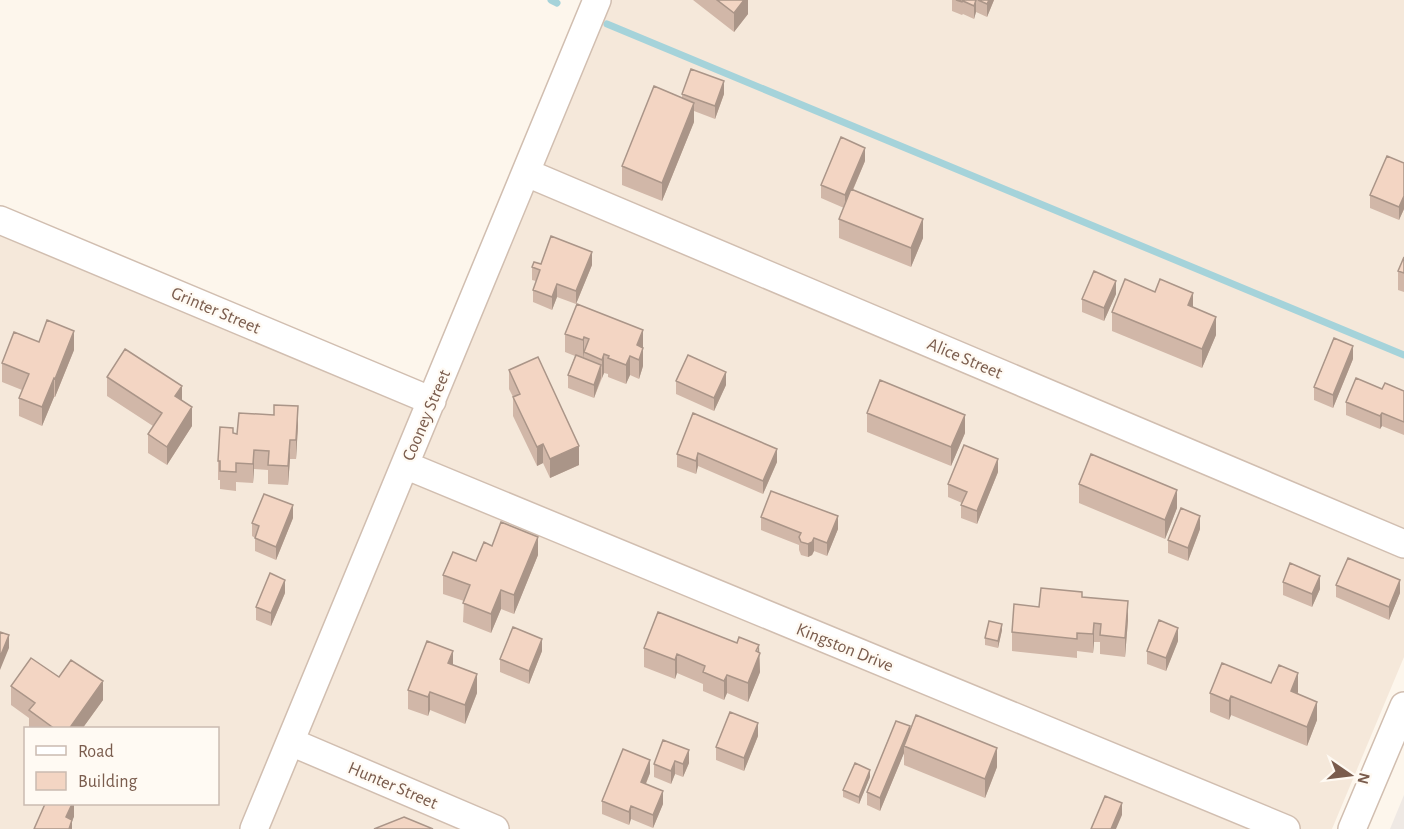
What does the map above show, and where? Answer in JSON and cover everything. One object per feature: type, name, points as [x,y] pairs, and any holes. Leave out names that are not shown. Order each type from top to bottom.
[{"type":"street","name":"Cooney Street","points":[[254,829],[597,0]]},
{"type":"street","name":"Alice Street","points":[[527,173],[1404,544]]},
{"type":"street","name":"Grinter Street","points":[[0,220],[432,400]]},
{"type":"street","name":"Kingston Drive","points":[[405,465],[1286,829]]},
{"type":"street","points":[[1352,829],[1404,706]]},
{"type":"street","name":"Hunter Street","points":[[291,742],[495,829]]},
{"type":"shaded area","points":[[596,0],[1404,0],[1404,657],[1332,829],[0,829],[0,220],[432,400]]},
{"type":"shaded area","points":[[1404,795],[1404,829],[1390,829]]},
{"type":"building","points":[[717,0],[744,0],[734,13]]},
{"type":"building","points":[[956,0],[976,0],[974,6]]},
{"type":"building","points":[[691,69],[724,81],[715,106],[682,94]]},
{"type":"building","points":[[654,86],[694,103],[662,183],[622,166]]},
{"type":"building","points":[[841,137],[865,148],[845,195],[821,185]]},
{"type":"building","points":[[1387,156],[1404,163],[1404,196],[1399,207],[1370,195]]},
{"type":"building","points":[[851,189],[923,219],[911,248],[839,219]]},
{"type":"building","points":[[551,236],[592,252],[576,291],[557,284],[552,297],[533,290],[540,270],[532,267],[534,262],[541,264]]},
{"type":"building","points":[[1404,257],[1404,273],[1398,271]]},
{"type":"building","points":[[1094,271],[1116,281],[1104,308],[1082,299]]},
{"type":"building","points":[[1125,279],[1155,292],[1160,279],[1193,293],[1188,305],[1216,317],[1202,349],[1112,312]]},
{"type":"building","points":[[577,304],[643,330],[637,345],[643,348],[639,360],[630,356],[626,365],[604,354],[602,360],[584,352],[589,339],[584,337],[583,340],[565,334]]},
{"type":"building","points":[[47,320],[74,331],[42,407],[19,398],[29,374],[2,363],[14,332],[39,342]]},
{"type":"building","points":[[1334,338],[1353,346],[1333,395],[1314,387]]},
{"type":"building","points":[[125,349],[182,386],[175,396],[192,407],[167,447],[148,434],[162,413],[107,377]]},
{"type":"building","points":[[576,355],[601,365],[594,385],[568,375]]},
{"type":"building","points":[[688,355],[726,372],[714,398],[676,381]]},
{"type":"building","points":[[538,357],[579,446],[550,459],[543,444],[537,447],[513,397],[520,394],[509,370]]},
{"type":"building","points":[[1356,378],[1382,389],[1385,383],[1404,391],[1404,422],[1382,413],[1380,416],[1346,402]]},
{"type":"building","points":[[880,380],[965,415],[951,447],[867,413]]},
{"type":"building","points":[[274,405],[298,406],[296,440],[290,440],[288,466],[268,465],[269,451],[254,450],[253,464],[236,463],[236,472],[220,471],[220,461],[218,461],[220,427],[233,428],[233,433],[237,434],[239,413],[274,415]]},
{"type":"building","points":[[693,413],[777,449],[763,481],[698,453],[696,461],[677,454]]},
{"type":"building","points":[[964,445],[998,459],[977,511],[961,505],[967,492],[948,484]]},
{"type":"building","points":[[1091,454],[1177,490],[1165,520],[1079,484]]},
{"type":"building","points":[[771,491],[838,516],[827,543],[814,538],[808,544],[801,542],[799,537],[801,533],[761,517]]},
{"type":"building","points":[[264,494],[293,505],[276,547],[255,538],[259,526],[252,523]]},
{"type":"building","points":[[1181,508],[1200,516],[1188,548],[1168,540]]},
{"type":"building","points":[[501,522],[538,537],[514,595],[501,590],[491,614],[463,603],[470,585],[443,575],[453,552],[476,561],[484,542],[492,546]]},
{"type":"building","points":[[1348,558],[1400,580],[1389,607],[1336,585]]},
{"type":"building","points":[[1290,563],[1320,576],[1312,594],[1283,582]]},
{"type":"building","points":[[270,573],[285,580],[271,613],[256,607]]},
{"type":"building","points":[[1041,588],[1082,592],[1082,597],[1128,601],[1125,638],[1100,635],[1101,624],[1094,623],[1093,634],[1077,633],[1077,639],[1012,632],[1014,604],[1039,607]]},
{"type":"building","points":[[658,612],[737,643],[739,637],[759,645],[756,651],[760,653],[748,683],[727,675],[724,681],[703,672],[705,666],[677,654],[675,660],[644,648]]},
{"type":"building","points":[[1159,620],[1178,628],[1166,658],[1147,651]]},
{"type":"building","points":[[989,621],[1002,624],[998,641],[985,638]]},
{"type":"building","points":[[513,627],[542,639],[529,671],[500,659]]},
{"type":"building","points":[[0,632],[9,635],[0,657]]},
{"type":"building","points":[[427,641],[453,651],[448,663],[477,674],[465,705],[430,692],[428,697],[408,690]]},
{"type":"building","points":[[31,658],[59,677],[71,660],[103,681],[70,727],[52,727],[29,710],[35,703],[11,686]]},
{"type":"building","points":[[1222,663],[1271,683],[1279,665],[1298,673],[1291,691],[1317,702],[1307,727],[1231,696],[1229,701],[1210,693]]},
{"type":"building","points":[[730,712],[758,723],[744,758],[716,747]]},
{"type":"building","points":[[916,715],[997,748],[985,779],[904,746]]},
{"type":"building","points":[[896,721],[910,726],[880,798],[867,792]]},
{"type":"building","points":[[663,740],[689,750],[683,764],[675,761],[671,771],[654,764]]},
{"type":"building","points":[[623,749],[650,760],[641,782],[663,791],[653,815],[631,806],[629,812],[602,801]]},
{"type":"building","points":[[855,763],[870,770],[859,797],[843,790]]},
{"type":"building","points":[[1105,796],[1122,803],[1111,829],[1091,829]]},
{"type":"building","points":[[45,805],[72,805],[66,817],[72,820],[69,829],[34,829]]},
{"type":"building","points":[[404,817],[433,829],[374,829]]},
{"type":"waterway","points":[[551,0],[557,3]]},
{"type":"waterway","points":[[607,24],[1404,355]]}]
